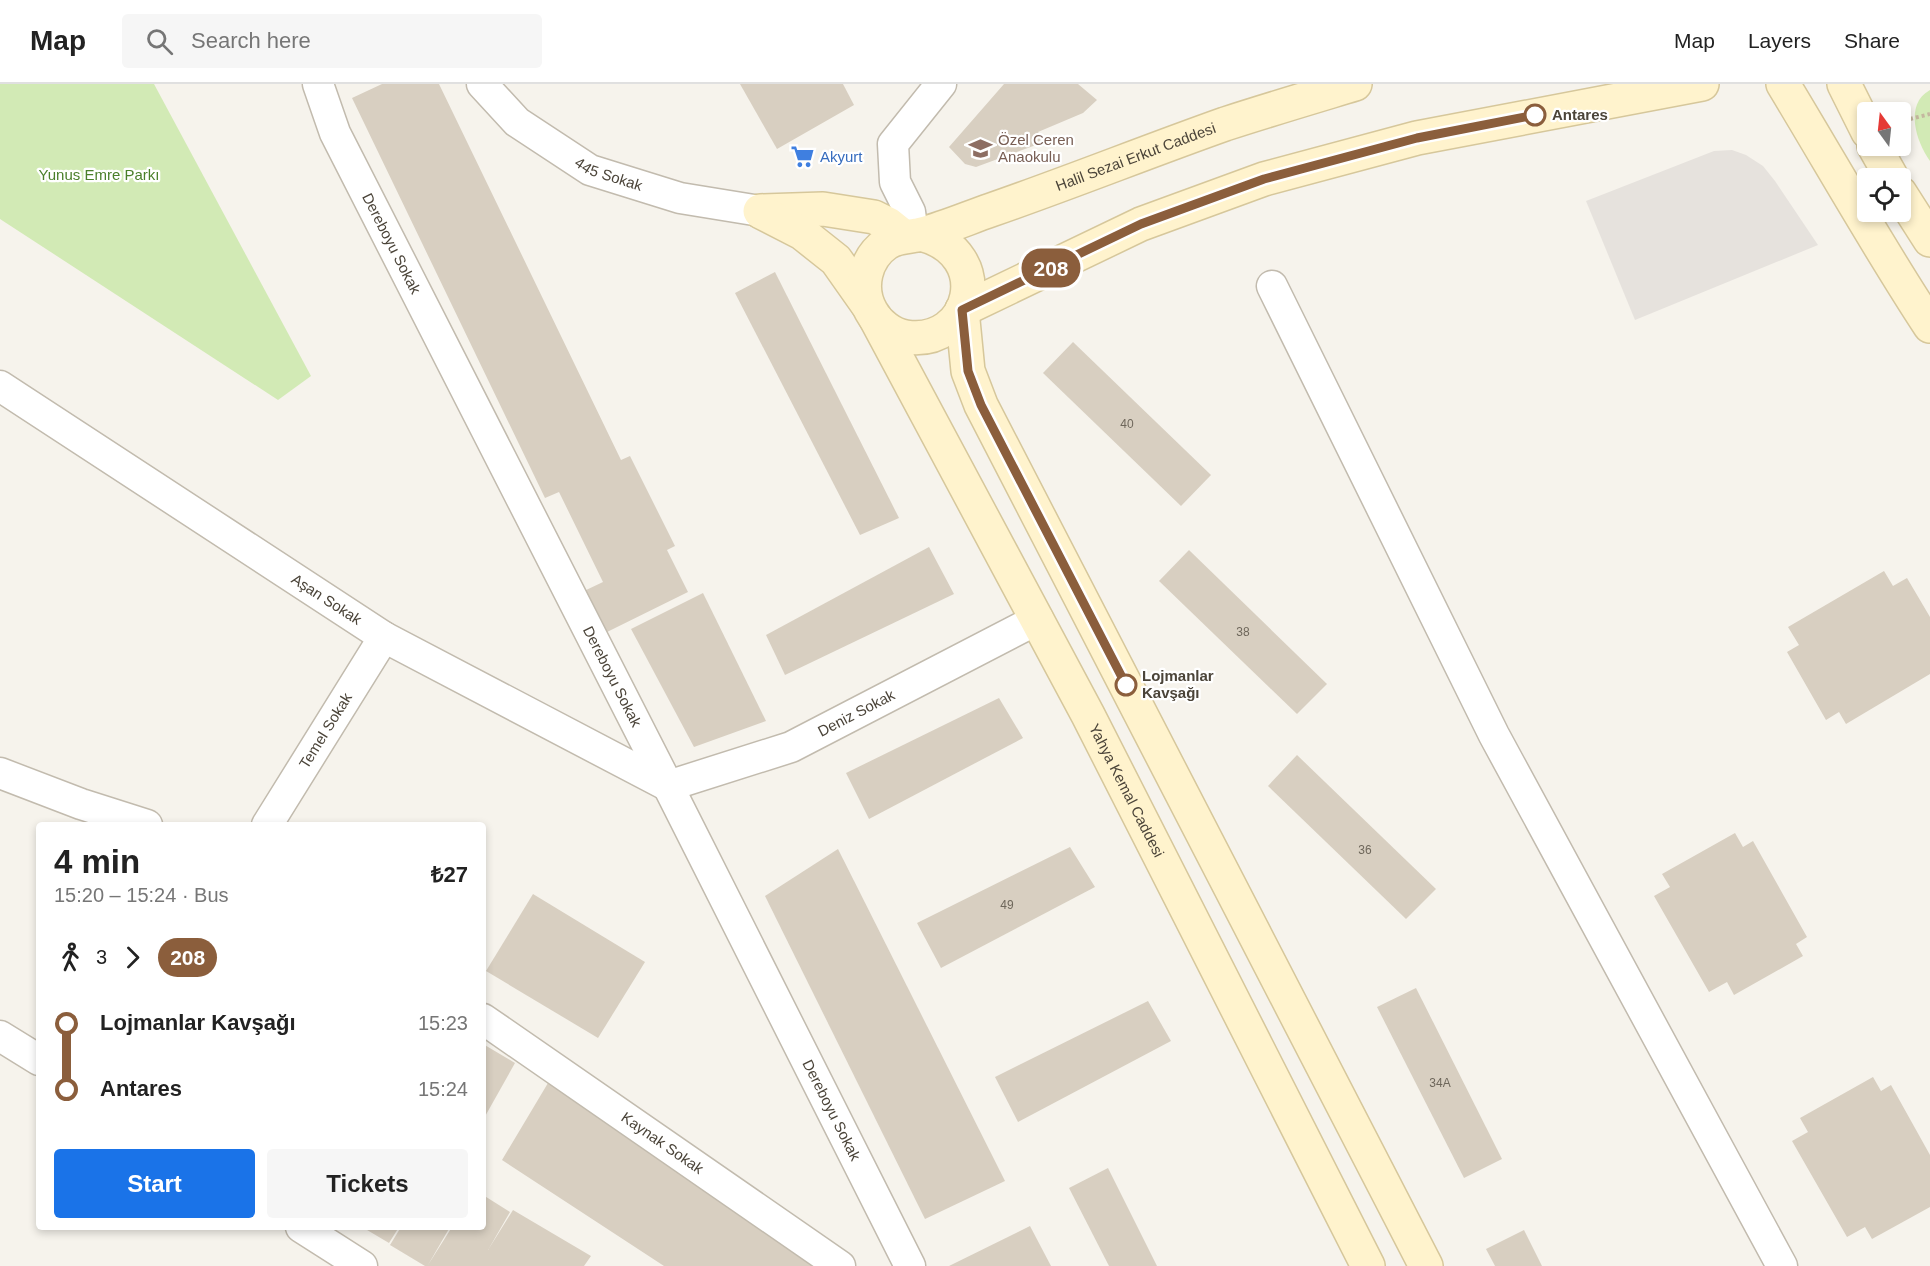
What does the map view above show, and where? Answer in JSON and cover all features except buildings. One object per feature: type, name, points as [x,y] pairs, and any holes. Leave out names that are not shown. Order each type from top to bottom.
[{"type":"main road","name":"Halil Sezai Erkut Caddesi","points":[[872,312],[864,287],[867,270],[875,255],[888,243],[1226,124],[1355,84]]},
{"type":"main road","points":[[962,310],[1141,224],[1264,179],[1417,138],[1701,84]]},
{"type":"main road","points":[[1783,84],[1880,249],[1930,326]]},
{"type":"main road","points":[[1844,84],[1857,110]]},
{"type":"main road","name":"445 Sokak","points":[[760,211],[823,209],[874,217],[912,235]]},
{"type":"main road","points":[[1911,210],[1930,240]]},
{"type":"main road","name":"445 Sokak","points":[[760,211],[802,233],[836,260],[872,312]]},
{"type":"main road","points":[[872,312],[889,330],[904,337],[921,338],[938,333],[952,324],[962,310],[968,295],[968,278],[962,262],[951,248],[937,239],[912,235]]},
{"type":"main road","points":[[962,310],[968,371],[981,405],[1426,1266]]},
{"type":"main road","name":"Yahya Kemal Caddesi","points":[[872,312],[1038,620],[1368,1266]]},
{"type":"street","name":"Dereboyu Sokak","points":[[318,84],[335,133],[910,1266]]},
{"type":"street","name":"445 Sokak","points":[[482,84],[518,122],[590,170],[680,198],[760,211]]},
{"type":"street","points":[[912,235],[910,212],[895,182],[892,144],[941,84]]},
{"type":"street","points":[[1272,286],[1494,735],[1782,1266]]},
{"type":"street","name":"Aşan Sokak","points":[[0,387],[384,637],[668,786]]},
{"type":"street","name":"Deniz Sokak","points":[[668,786],[792,747],[1038,620]]},
{"type":"street","name":"Temel Sokak","points":[[269,822],[384,637]]},
{"type":"street","points":[[0,773],[81,804],[138,822]]},
{"type":"street","name":"Kaynak Sokak","points":[[486,1022],[840,1266]]},
{"type":"street","points":[[0,1036],[36,1058]]},
{"type":"street","points":[[306,1230],[362,1266]]},
{"type":"path","points":[[1911,119],[1930,114]]},
{"type":"shaded area","points":[[1732,150],[1746,155],[1763,166],[1818,245],[1635,320],[1586,201],[1714,151]]},
{"type":"green space","name":"Yunus Emre Parkı","points":[[0,84],[154,84],[311,376],[278,400],[0,219]]},
{"type":"green space","points":[[1930,90],[1930,161],[1920,144],[1915,114],[1922,96]]},
{"type":"bus line","name":"208","points":[[1126,685],[981,405],[968,371],[962,310],[1141,224],[1264,179],[1417,138],[1535,115]]},
{"type":"place","name":"Antares","points":[[1535,115]]},
{"type":"place","name":"Özel Ceren Anaokulu","points":[[980,149]]},
{"type":"place","name":"Akyurt","points":[[802,157]]},
{"type":"place","name":"Lojmanlar Kavşağı","points":[[1126,685]]}]
